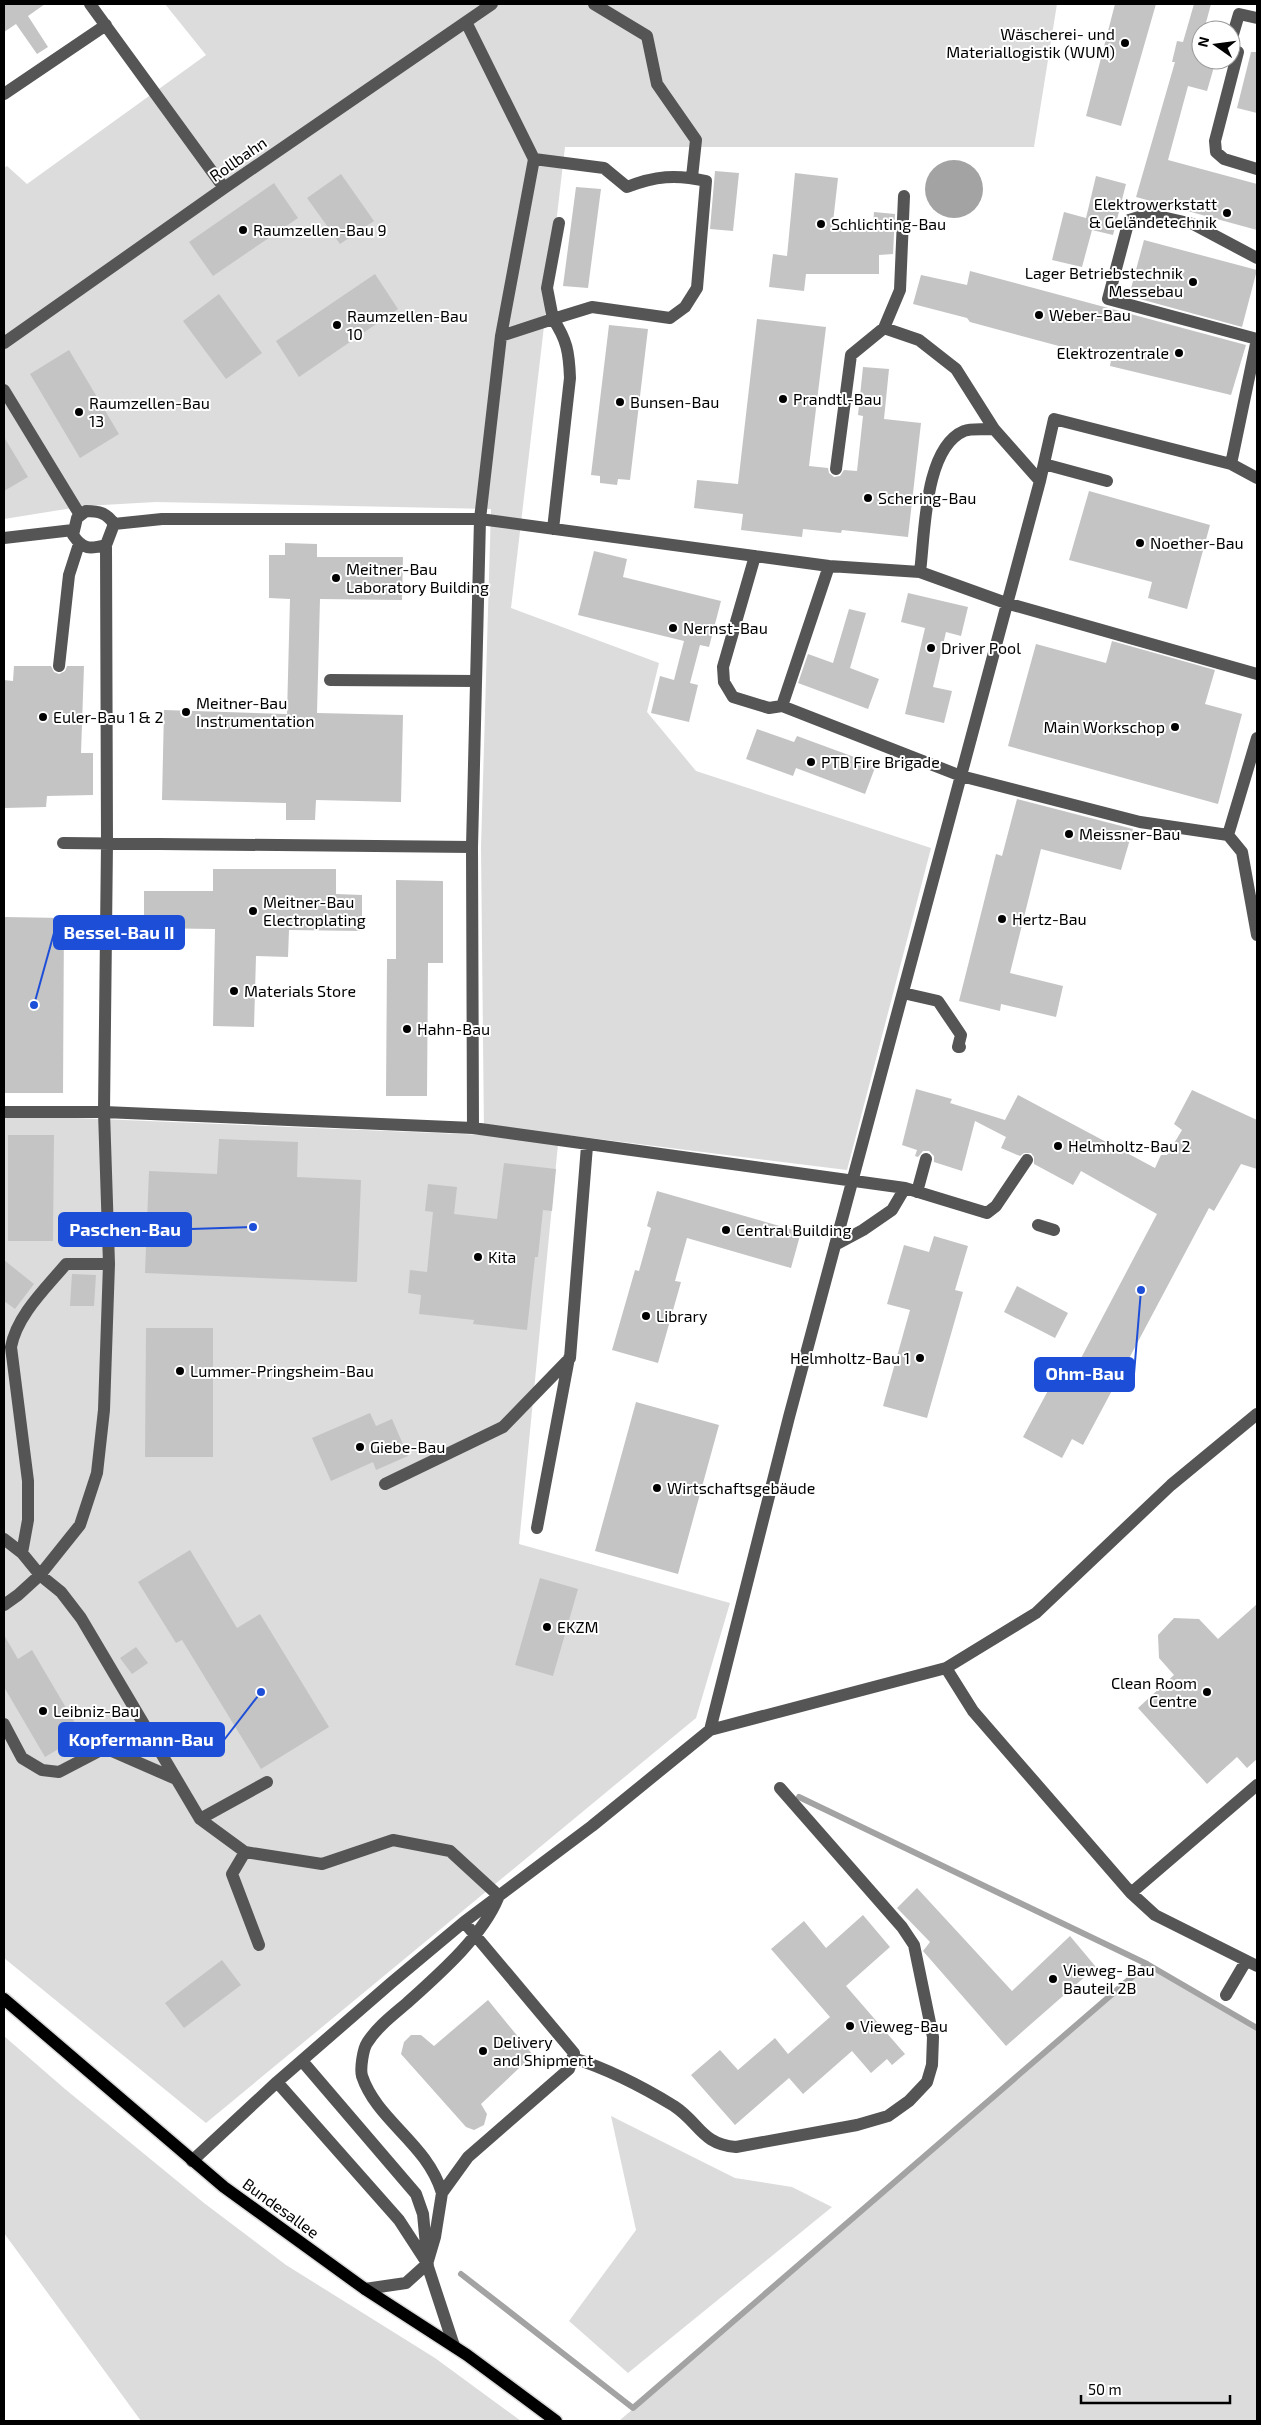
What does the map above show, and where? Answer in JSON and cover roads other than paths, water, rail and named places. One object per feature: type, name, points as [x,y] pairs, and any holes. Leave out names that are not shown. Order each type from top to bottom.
[{"type":"main road","name":"Bundesallee","points":[[4,1999],[224,2187],[366,2289],[454,2346],[556,2421]]},
{"type":"street","points":[[90,4],[224,188]]},
{"type":"street","name":"Rollbahn","points":[[4,343],[224,188],[492,4]]},
{"type":"street","points":[[594,4],[647,36],[657,84],[696,140],[692,178]]},
{"type":"street","points":[[1236,9],[1257,18]]},
{"type":"street","points":[[466,22],[534,159],[501,336],[480,519],[472,847],[473,1128]]},
{"type":"street","points":[[4,94],[106,25]]},
{"type":"street","points":[[1233,70],[1215,140],[1216,152],[1224,159],[1257,169]]},
{"type":"street","points":[[501,336],[592,307],[670,318],[685,307],[697,288],[706,181],[692,178],[653,177],[627,187],[604,168],[534,159]]},
{"type":"street","points":[[836,469],[851,355],[884,328],[900,290],[904,196]]},
{"type":"street","points":[[1230,464],[1257,339],[1108,298],[1129,220],[1149,214],[1193,224],[1257,258]]},
{"type":"street","points":[[554,529],[570,378],[569,352],[563,334],[553,319],[547,288],[559,223]]},
{"type":"street","points":[[884,328],[919,340],[956,369],[994,429],[1040,481]]},
{"type":"street","points":[[4,390],[80,515]]},
{"type":"street","points":[[710,1730],[835,1245],[1040,481],[1054,418],[1230,464],[1257,478]]},
{"type":"street","points":[[920,572],[932,477],[946,443],[964,431],[994,429]]},
{"type":"street","points":[[1044,464],[1106,481]]},
{"type":"street","points":[[106,545],[89,549],[79,544],[73,535],[77,518],[86,511],[104,513],[114,524]]},
{"type":"street","points":[[114,524],[162,519],[480,519],[829,566],[920,572],[1006,604],[1257,674]]},
{"type":"street","points":[[4,1605],[40,1575],[80,1525],[97,1473],[104,1410],[109,1264],[104,1112],[107,843],[106,545],[114,524]]},
{"type":"street","points":[[4,538],[73,530]]},
{"type":"street","points":[[59,666],[69,575],[79,544]]},
{"type":"street","points":[[755,556],[723,667],[724,682],[733,697],[769,708],[782,706],[961,776],[1140,822],[1228,835],[1242,852],[1257,935]]},
{"type":"street","points":[[782,706],[829,566]]},
{"type":"street","points":[[330,680],[476,681]]},
{"type":"street","points":[[1228,835],[1257,738]]},
{"type":"street","points":[[63,843],[472,847]]},
{"type":"street","points":[[903,993],[938,1001],[961,1035],[958,1047],[960,1047]]},
{"type":"street","points":[[4,1112],[104,1112],[473,1128],[587,1146],[853,1180],[911,1190],[987,1213],[996,1206],[1027,1160]]},
{"type":"street","points":[[537,1528],[570,1358],[587,1146]]},
{"type":"street","points":[[835,1245],[863,1230],[892,1210],[911,1190],[926,1159]]},
{"type":"street","points":[[1038,1225],[1054,1230]]},
{"type":"street","points":[[22,1553],[28,1520],[28,1481],[11,1347],[13,1338],[30,1308],[66,1264],[109,1264]]},
{"type":"street","points":[[385,1484],[502,1427],[570,1358]]},
{"type":"street","points":[[192,2161],[277,2082],[303,2062],[377,1995],[464,1922],[592,1826],[710,1730],[946,1668],[1036,1613],[1171,1485],[1257,1414]]},
{"type":"street","points":[[4,1539],[22,1553],[40,1575],[61,1592],[81,1618],[200,1819],[245,1852],[322,1864],[393,1840],[450,1852],[499,1896]]},
{"type":"street","points":[[946,1668],[973,1711],[1131,1893],[1155,1915],[1251,1963],[1226,1995]]},
{"type":"street","points":[[4,1724],[22,1758],[42,1770],[59,1772],[105,1748],[176,1780]]},
{"type":"street","points":[[200,1819],[267,1782]]},
{"type":"street","points":[[1131,1893],[1257,1785]]},
{"type":"street","points":[[573,2058],[600,2067],[674,2107],[690,2120],[705,2137],[720,2146],[736,2147],[857,2125],[888,2116],[909,2102],[927,2082],[932,2065],[933,2036],[914,1945],[902,1927],[780,1788]]},
{"type":"street","points":[[245,1852],[232,1874],[259,1945]]},
{"type":"street","points":[[366,2289],[406,2283],[428,2264],[435,2237],[442,2193],[437,2175],[411,2140],[369,2093],[361,2073],[365,2044],[475,1934],[493,1911],[499,1896]]},
{"type":"street","points":[[442,2193],[468,2157],[569,2069],[574,2053],[464,1922]]},
{"type":"street","points":[[303,2062],[416,2194],[422,2214],[428,2264],[454,2346]]},
{"type":"street","points":[[277,2082],[398,2220],[428,2264]]},
{"type":"waterway","points":[[799,1797],[1147,1964],[1257,2028]]},
{"type":"waterway","points":[[461,2274],[633,2408],[1147,1964]]},
{"type":"place","name":"Wäscherei- und Materiallogistik (WUM)","points":[[1125,43]]},
{"type":"place","name":"Elektrowerkstatt & Geländetechnik","points":[[1227,213]]},
{"type":"place","name":"Schlichting-Bau","points":[[821,224]]},
{"type":"place","name":"Raumzellen-Bau 9","points":[[243,230]]},
{"type":"place","name":"Lager Betriebstechnik Messebau","points":[[1193,282]]},
{"type":"place","name":"Weber-Bau","points":[[1039,315]]},
{"type":"place","name":"Raumzellen-Bau 10","points":[[337,325]]},
{"type":"place","name":"Elektrozentrale","points":[[1179,353]]},
{"type":"place","name":"Prandtl-Bau","points":[[783,399]]},
{"type":"place","name":"Bunsen-Bau","points":[[620,402]]},
{"type":"place","name":"Raumzellen-Bau 13","points":[[79,412]]},
{"type":"place","name":"Schering-Bau","points":[[868,498]]},
{"type":"place","name":"Noether-Bau","points":[[1140,543]]},
{"type":"place","name":"Meitner-Bau Laboratory Building","points":[[336,578]]},
{"type":"place","name":"Nernst-Bau","points":[[673,628]]},
{"type":"place","name":"Driver Pool","points":[[931,648]]},
{"type":"place","name":"Meitner-Bau Instrumentation","points":[[186,712]]},
{"type":"place","name":"Euler-Bau 1 & 2","points":[[43,717]]},
{"type":"place","name":"Main Workschop","points":[[1175,727]]},
{"type":"place","name":"PTB Fire Brigade","points":[[811,762]]},
{"type":"place","name":"Meissner-Bau","points":[[1069,834]]},
{"type":"place","name":"Meitner-Bau Electroplating","points":[[253,911]]},
{"type":"place","name":"Hertz-Bau","points":[[1002,919]]},
{"type":"place","name":"Materials Store","points":[[234,991]]},
{"type":"place","name":"Bessel-Bau II","points":[[34,1005]]},
{"type":"place","name":"Hahn-Bau","points":[[407,1029]]},
{"type":"place","name":"Helmholtz-Bau 2","points":[[1058,1146]]},
{"type":"place","name":"Paschen-Bau","points":[[253,1227]]},
{"type":"place","name":"Central Building","points":[[726,1230]]},
{"type":"place","name":"Kita","points":[[478,1257]]},
{"type":"place","name":"Ohm-Bau","points":[[1141,1290]]},
{"type":"place","name":"Library","points":[[646,1316]]},
{"type":"place","name":"Helmholtz-Bau 1","points":[[920,1358]]},
{"type":"place","name":"Lummer-Pringsheim-Bau","points":[[180,1371]]},
{"type":"place","name":"Giebe-Bau","points":[[360,1447]]},
{"type":"place","name":"Wirtschaftsgebäude","points":[[657,1488]]},
{"type":"place","name":"EKZM","points":[[547,1627]]},
{"type":"place","name":"Kopfermann-Bau","points":[[261,1692]]},
{"type":"place","name":"Clean Room Centre","points":[[1207,1692]]},
{"type":"place","name":"Leibniz-Bau","points":[[43,1711]]},
{"type":"place","name":"Vieweg- Bau Bauteil 2B","points":[[1053,1979]]},
{"type":"place","name":"Vieweg-Bau","points":[[850,2026]]},
{"type":"place","name":"Delivery and Shipment","points":[[483,2051]]}]
